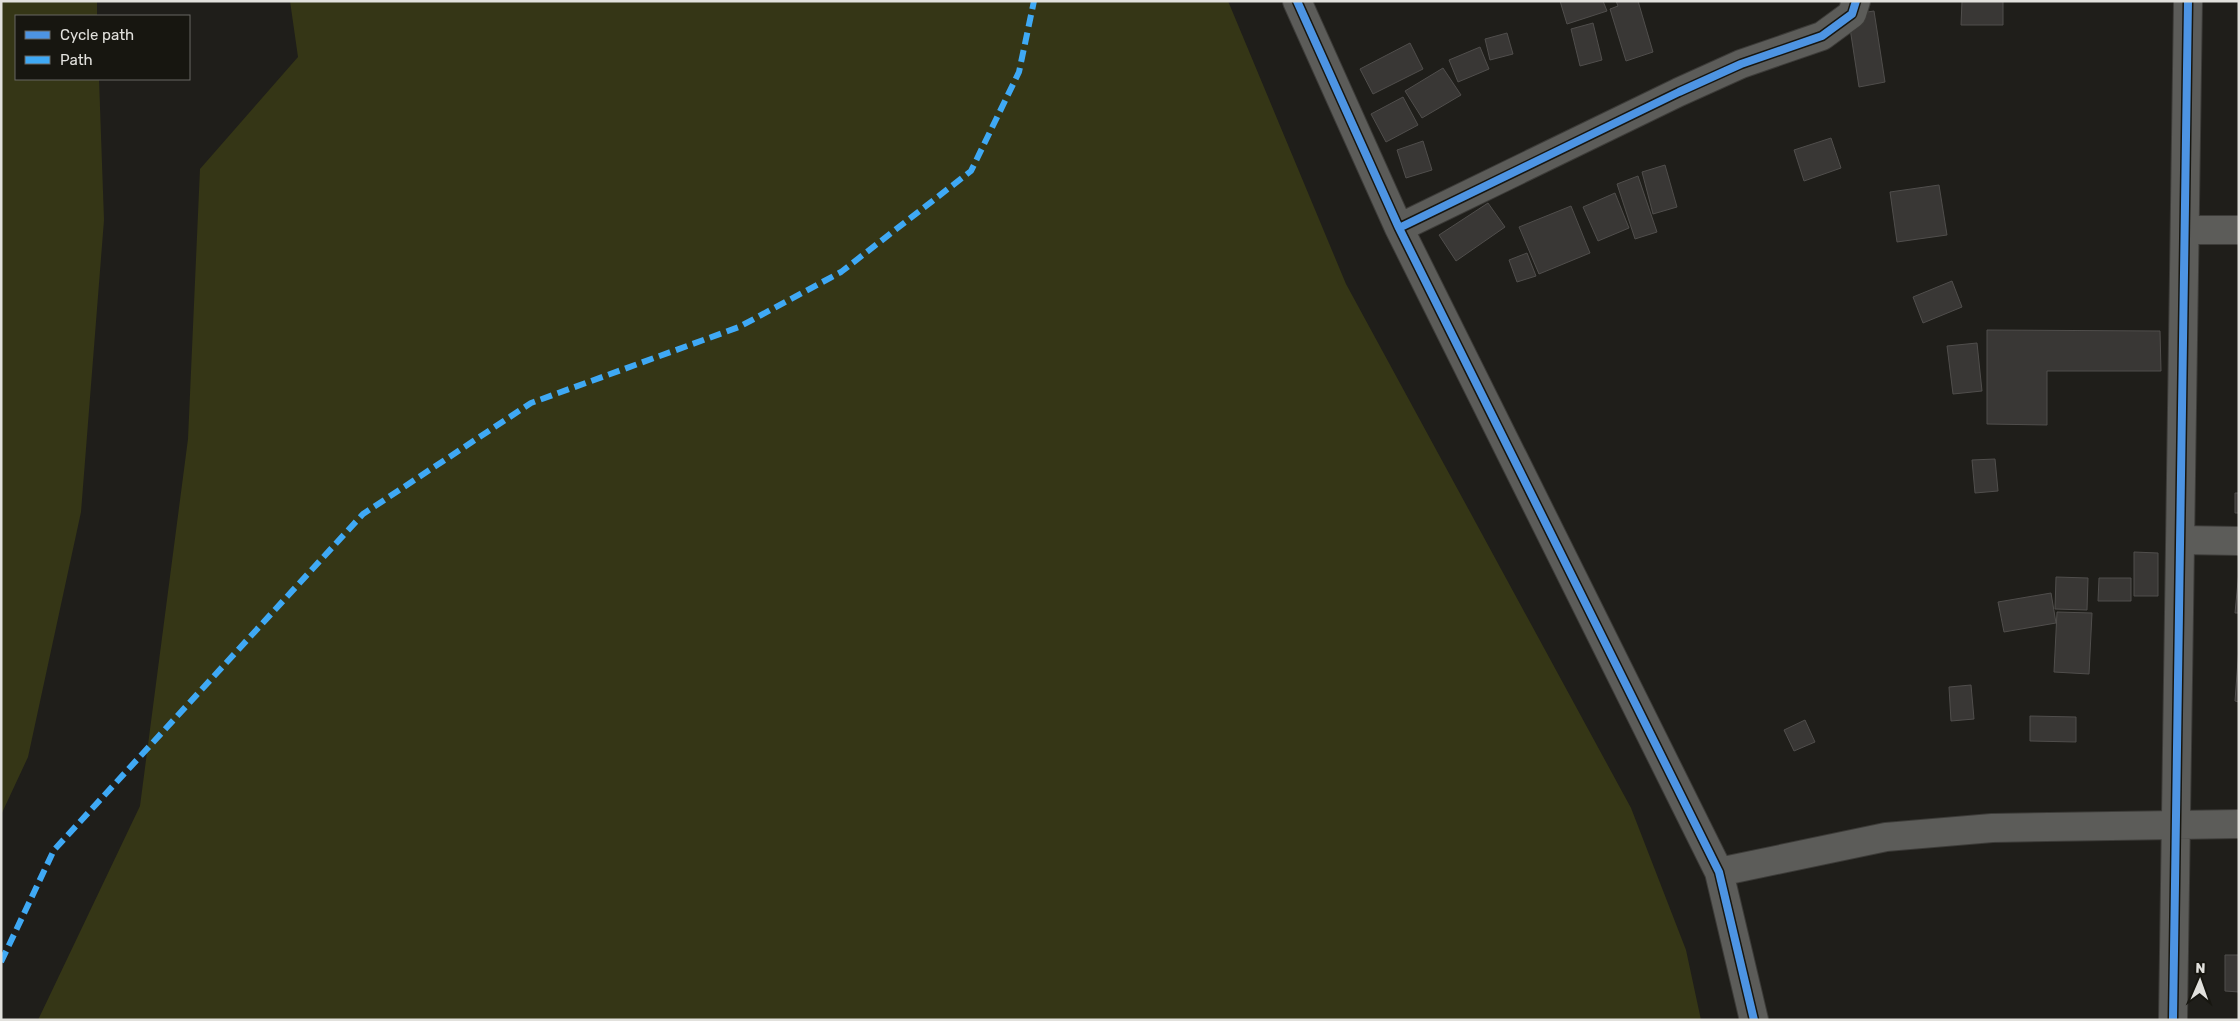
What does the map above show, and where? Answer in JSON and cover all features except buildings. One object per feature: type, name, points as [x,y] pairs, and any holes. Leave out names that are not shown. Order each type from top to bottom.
[{"type":"street","points":[[1297,1],[1399,228],[1720,872],[1754,1020]]},
{"type":"street","points":[[1399,228],[1688,88],[1741,64],[1822,36],[1852,14],[1856,1]]},
{"type":"street","points":[[2173,1020],[2188,1]]},
{"type":"street","points":[[2185,230],[2239,230]]},
{"type":"street","points":[[2181,540],[2239,540]]},
{"type":"street","points":[[1720,872],[1886,837],[1992,828],[2239,824]]},
{"type":"shaded area","points":[[1,1],[97,1],[97,15],[15,15],[15,80],[99,80],[104,220],[81,512],[28,757],[1,815]]},
{"type":"shaded area","points":[[290,1],[1228,1],[1346,284],[1631,808],[1686,950],[1701,1020],[38,1020],[140,806],[188,439],[200,169],[298,57]]},
{"type":"marked path","points":[[1,962],[54,850],[363,514],[531,403],[739,327],[841,272],[971,171],[1019,72],[1034,1]]},
{"type":"cycle path","points":[[1297,1],[1399,228],[1719,872],[1754,1020]]},
{"type":"cycle path","points":[[1399,228],[1679,92],[1741,64],[1822,36],[1852,14],[1856,1]]},
{"type":"cycle path","points":[[2173,1020],[2188,1]]}]
